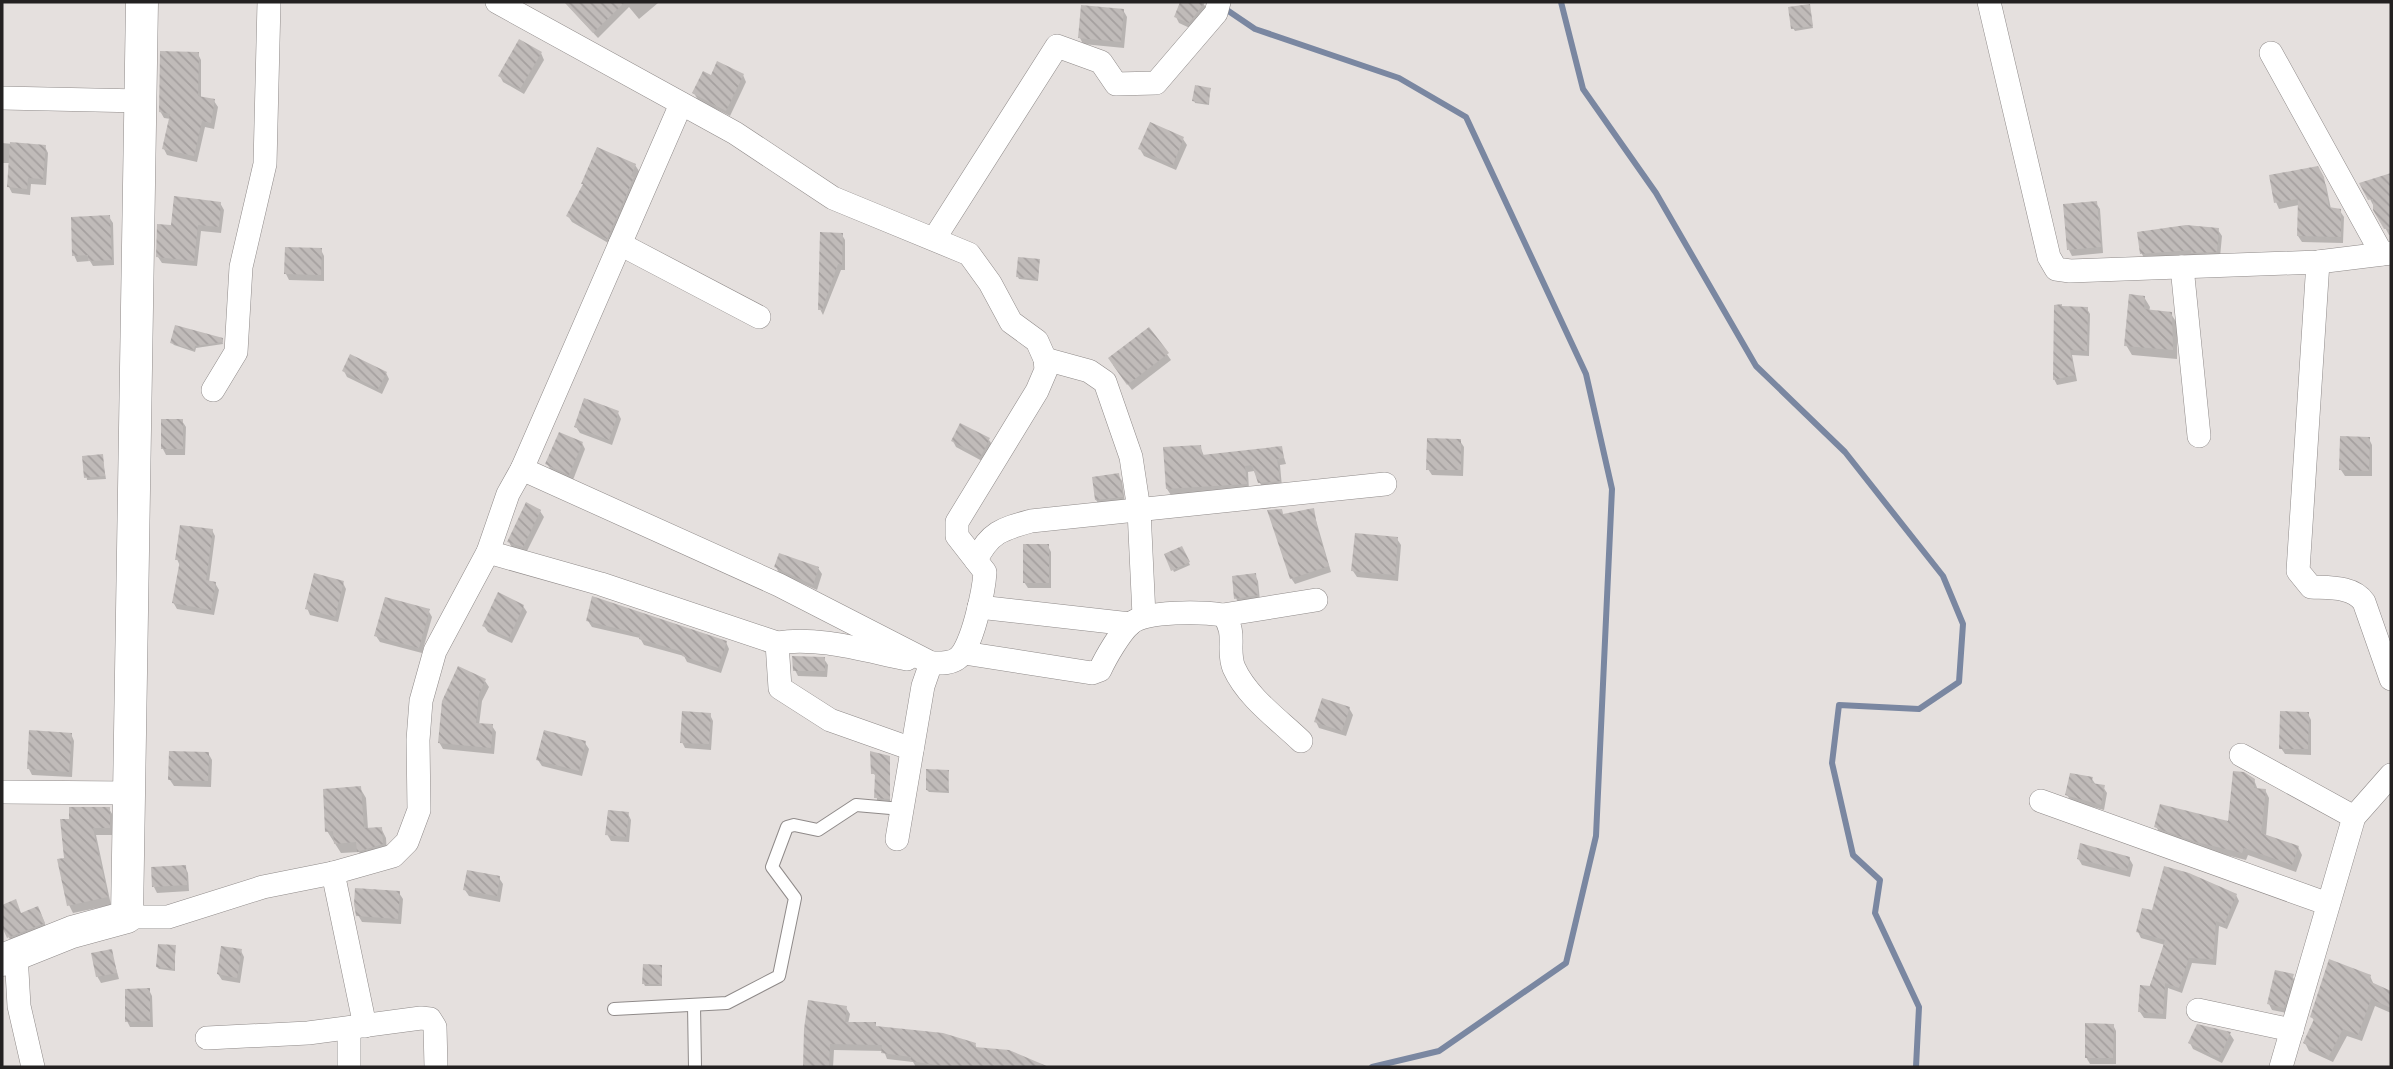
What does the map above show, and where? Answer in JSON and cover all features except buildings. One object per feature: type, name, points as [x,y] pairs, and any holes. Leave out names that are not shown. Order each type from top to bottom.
[{"type":"street","points":[[127,917],[142,2]]},
{"type":"street","points":[[213,390],[236,352],[241,267],[265,164],[270,2]]},
{"type":"street","points":[[488,552],[601,584],[777,643],[793,640],[931,663],[956,661],[964,653],[985,590],[985,572],[957,536],[957,522],[1037,391],[1046,370],[1045,359],[1037,341],[1011,322],[990,283],[969,254],[833,198],[735,133],[497,2]]},
{"type":"street","points":[[934,239],[1057,46],[1101,62],[1116,84],[1156,82],[1216,13],[1219,2]]},
{"type":"street","points":[[1989,2],[2049,257],[2056,269],[2070,271],[2318,262],[2387,253],[2271,53]]},
{"type":"street","points":[[2,98],[141,101]]},
{"type":"street","points":[[33,1067],[9,957],[72,932],[127,917],[169,917],[263,887],[334,873],[393,856],[407,842],[419,810],[418,740],[421,701],[435,651],[488,552],[498,519],[681,104]]},
{"type":"street","points":[[620,244],[759,317]]},
{"type":"street","points":[[2318,262],[2298,571],[2311,587],[2347,590],[2358,594],[2364,602],[2390,670]]},
{"type":"street","points":[[2182,267],[2200,436]]},
{"type":"street","points":[[964,653],[1092,673],[1100,670],[1137,620],[1139,510],[1131,457],[1105,382],[1089,371],[1045,359]]},
{"type":"street","points":[[522,469],[779,585],[931,663]]},
{"type":"street","points":[[976,560],[985,543],[1002,529],[1031,521],[1385,484]]},
{"type":"street","points":[[979,607],[1137,620],[1205,613],[1223,615],[1316,600]]},
{"type":"street","points":[[1223,615],[1230,624],[1233,666],[1247,690],[1301,741]]},
{"type":"street","points":[[777,643],[780,688],[830,720],[912,748]]},
{"type":"street","points":[[897,839],[923,686],[931,663]]},
{"type":"street","points":[[2241,755],[2354,817]]},
{"type":"street","points":[[2281,1067],[2354,817],[2391,775]]},
{"type":"street","points":[[2,792],[130,793]]},
{"type":"street","points":[[2041,801],[2328,904]]},
{"type":"street","points":[[334,873],[357,1027],[349,1067]]},
{"type":"street","points":[[2198,1010],[2291,1030]]},
{"type":"street","points":[[207,1038],[308,1033],[430,1019],[435,1027],[436,1067]]},
{"type":"lane","points":[[614,1009],[727,1003],[779,976],[795,898],[772,867],[787,827],[794,825],[818,830],[856,805],[902,808]]},
{"type":"lane","points":[[694,1005],[695,1067]]},
{"type":"waterway","points":[[1561,2],[1583,89],[1656,193],[1756,366],[1845,452],[1943,576],[1963,624],[1959,682],[1919,709],[1839,705],[1832,763],[1853,855],[1880,880],[1875,913],[1919,1007],[1916,1067]]},
{"type":"waterway","points":[[1224,8],[1255,29],[1399,78],[1466,117],[1586,374],[1612,489],[1596,836],[1566,963],[1439,1051],[1372,1067]]}]
